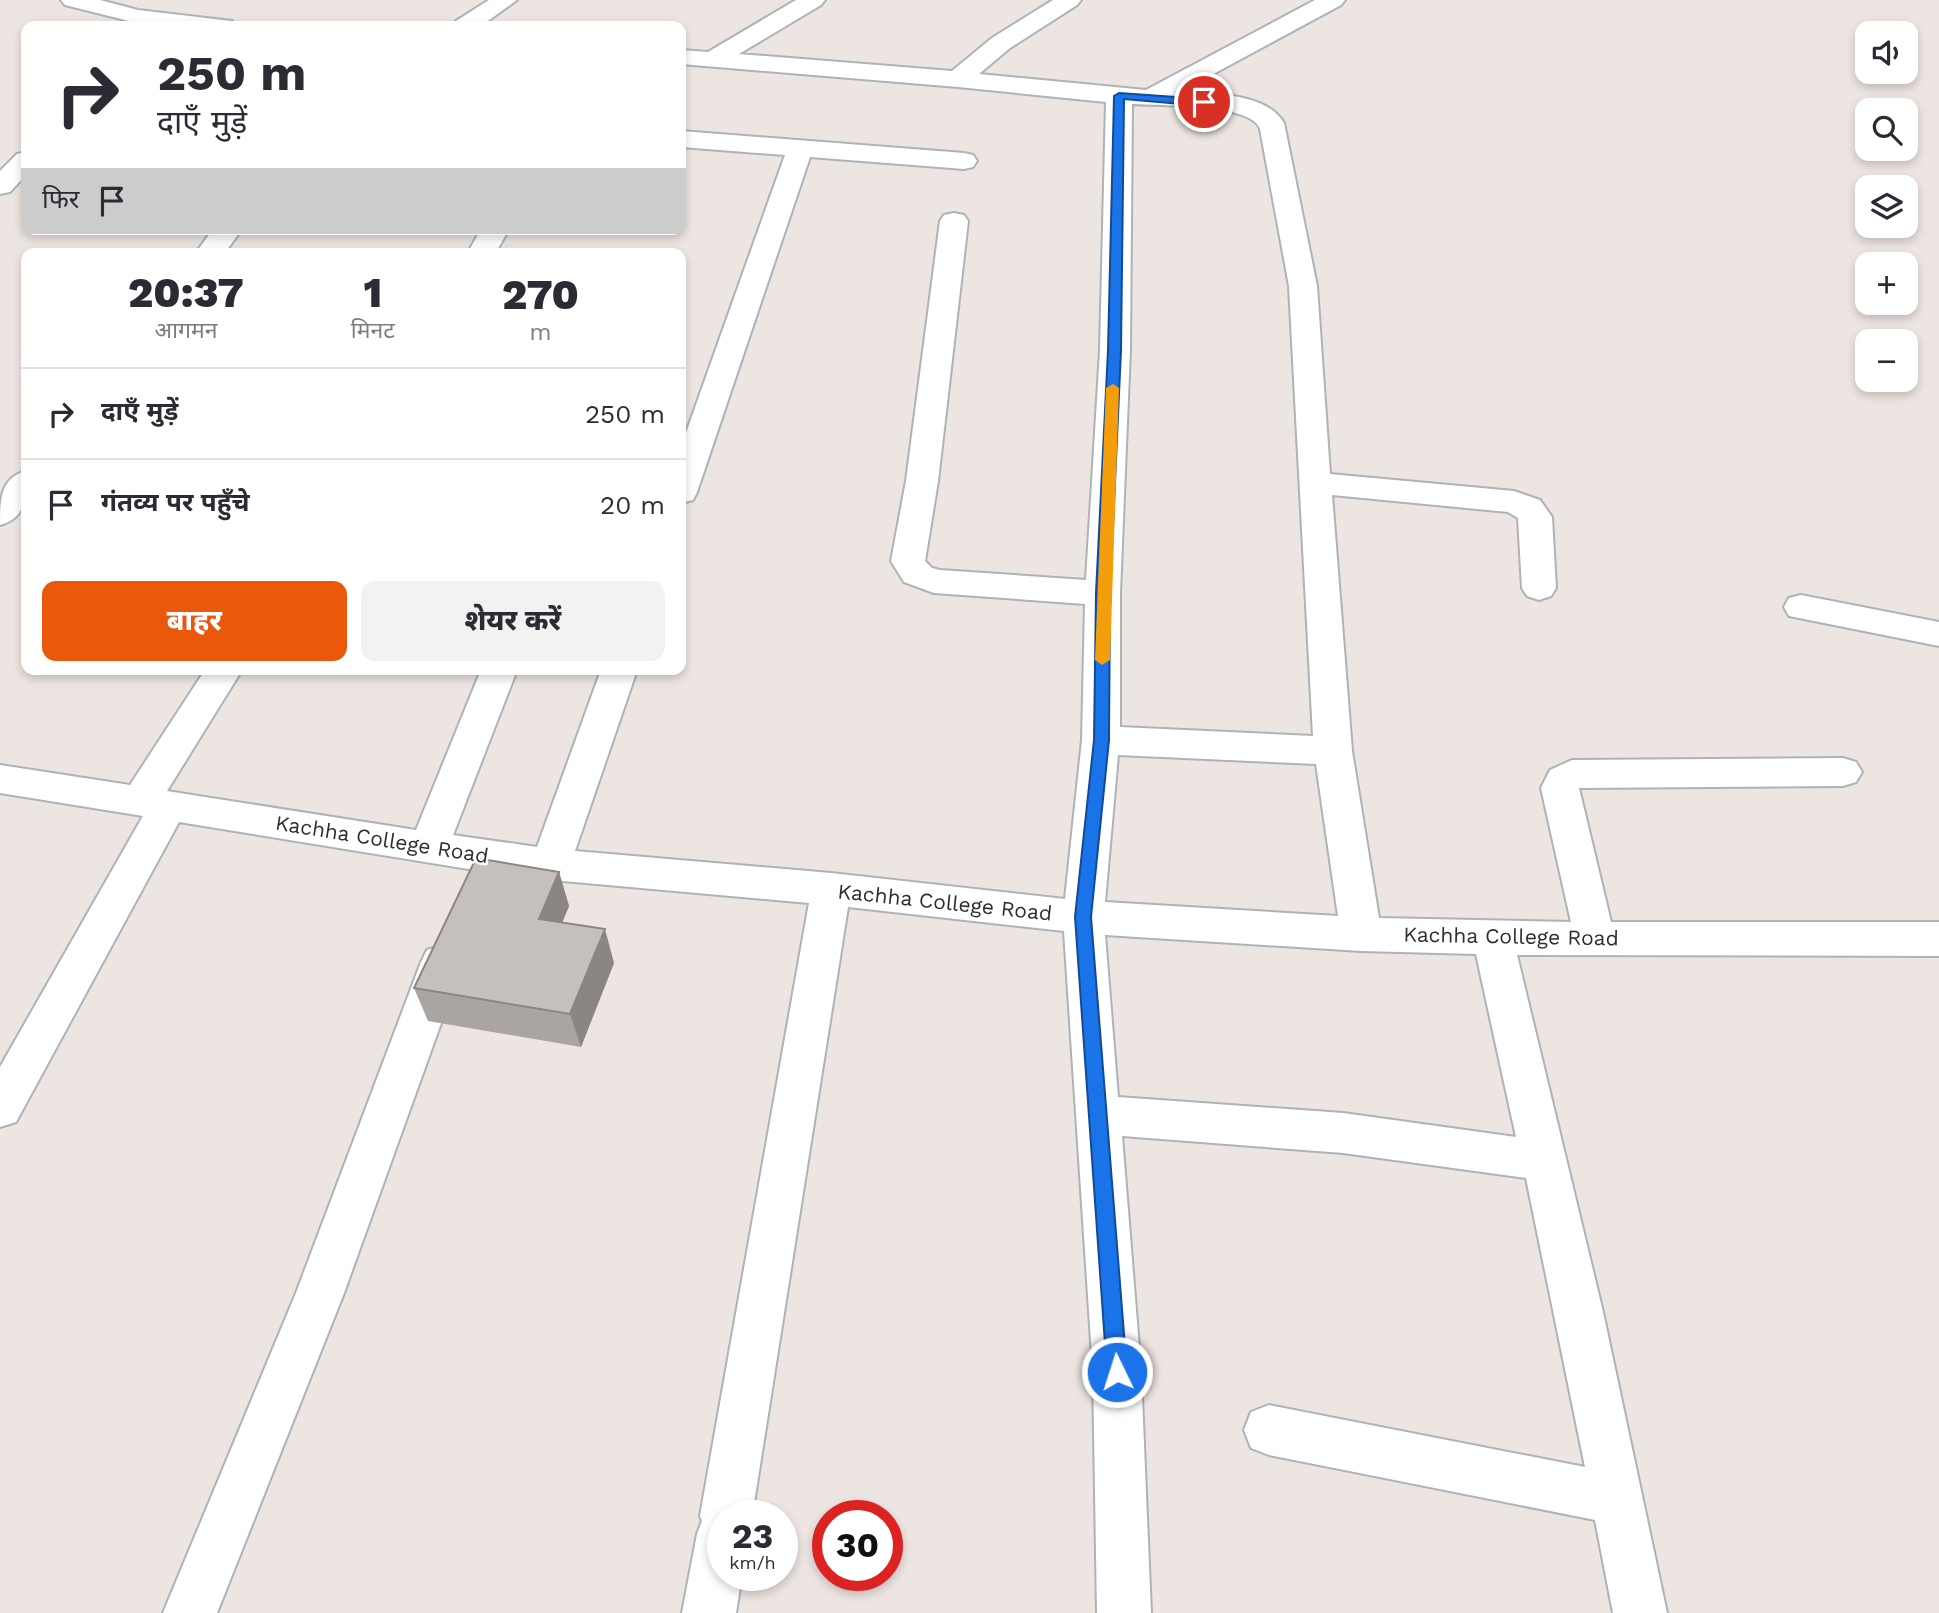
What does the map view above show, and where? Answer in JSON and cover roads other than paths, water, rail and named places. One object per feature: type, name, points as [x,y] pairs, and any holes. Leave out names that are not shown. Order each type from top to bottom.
[{"type":"street","points":[[74,0],[154,21]]},
{"type":"street","points":[[473,21],[505,0]]},
{"type":"street","points":[[713,59],[813,0]]},
{"type":"street","points":[[958,79],[1001,43],[1069,0]]},
{"type":"street","points":[[1134,97],[1333,0]]},
{"type":"street","points":[[686,57],[958,79],[1231,105],[1253,109],[1268,118],[1273,129],[1303,286],[1334,751],[1361,934]]},
{"type":"street","points":[[1124,1613],[1117,1372],[1083,917],[1101,740],[1103,593],[1115,350],[1134,97]]},
{"type":"street","points":[[686,139],[964,161]]},
{"type":"street","points":[[686,478],[800,149]]},
{"type":"street","points":[[0,186],[21,165]]},
{"type":"street","points":[[954,221],[922,481],[908,561],[912,572],[922,578],[940,582],[1103,593]]},
{"type":"street","points":[[1315,483],[1514,502],[1528,508],[1535,517],[1539,588]]},
{"type":"street","points":[[0,514],[21,487]]},
{"type":"street","points":[[1801,607],[1939,634]]},
{"type":"street","points":[[0,1108],[221,675]]},
{"type":"street","points":[[429,846],[497,675]]},
{"type":"street","points":[[551,864],[617,675]]},
{"type":"street","points":[[1101,740],[1334,751]]},
{"type":"street","points":[[1595,938],[1560,788],[1563,780],[1572,775],[1843,772]]},
{"type":"street","name":"Kachha College Road","points":[[0,779],[429,846],[466,892],[551,864],[831,889],[1083,917],[1361,934],[1493,938],[1939,939]]},
{"type":"street","points":[[729,1500],[831,889]]},
{"type":"street","points":[[190,1613],[320,1293],[415,1041],[466,892]]},
{"type":"street","points":[[1493,938],[1579,1312],[1640,1613]]},
{"type":"street","points":[[1097,1115],[1343,1133],[1545,1161]]},
{"type":"street","points":[[1269,1430],[1615,1498]]},
{"type":"street","points":[[709,1613],[713,1591]]}]
